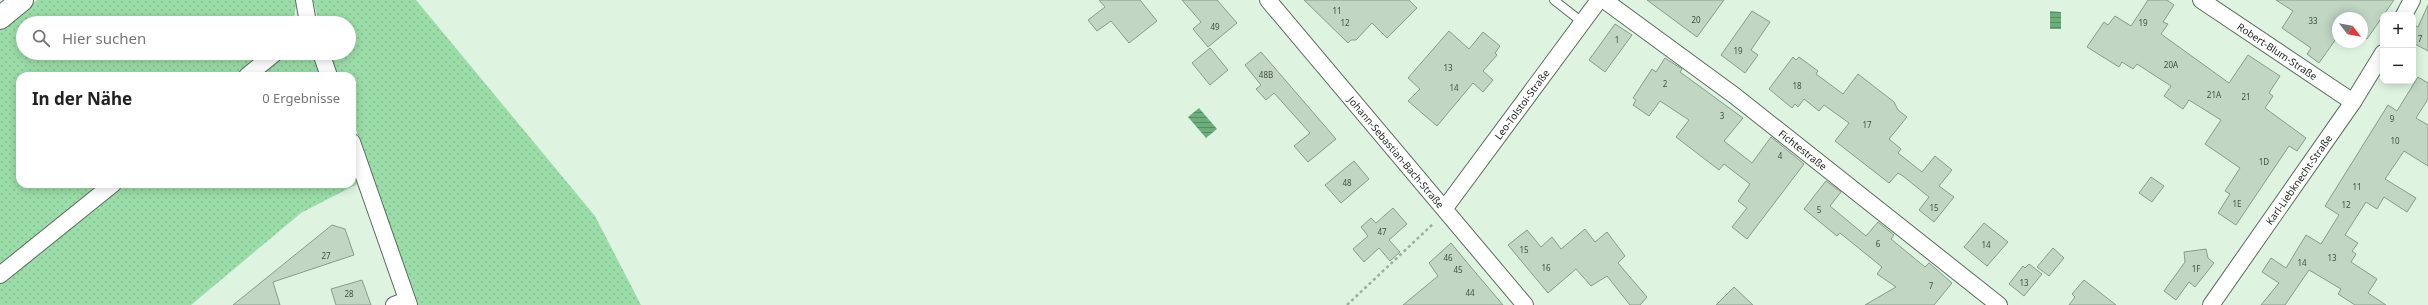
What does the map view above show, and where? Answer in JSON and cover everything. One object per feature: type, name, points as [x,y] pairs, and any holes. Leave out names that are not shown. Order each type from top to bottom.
[{"type":"main road","points":[[0,18],[22,0]]},
{"type":"street","points":[[304,0],[307,16]]},
{"type":"street","name":"Johann-Sebastian-Bach-Straße","points":[[1268,0],[1445,208],[1525,305]]},
{"type":"street","name":"Leo-Tolstoi-Straße","points":[[1445,208],[1599,0]]},
{"type":"street","name":"Fichtestraße","points":[[1604,0],[1735,96],[1998,305]]},
{"type":"street","name":"Robert-Blum-Straße","points":[[2201,0],[2353,102]]},
{"type":"street","points":[[2406,12],[2412,0]]},
{"type":"street","name":"Karl-Liebknecht-Straße","points":[[2211,305],[2353,102],[2380,58]]},
{"type":"street","points":[[252,72],[266,60]]},
{"type":"street","points":[[324,60],[328,72]]},
{"type":"street","points":[[356,155],[403,304]]},
{"type":"street","points":[[0,275],[108,188]]},
{"type":"lane","points":[[1554,0],[1582,22]]},
{"type":"path","points":[[1346,305],[1431,227],[1445,208]]},
{"type":"shaded area","points":[[37,0],[297,0],[294,16],[17,16]]},
{"type":"shaded area","points":[[313,0],[416,0],[595,216],[641,305],[417,305],[356,130],[356,72],[336,72],[331,60],[356,60],[356,16],[317,16]]},
{"type":"shaded area","points":[[2050,11],[2061,12],[2061,29],[2050,29]]},
{"type":"shaded area","points":[[16,17],[16,60],[256,60],[242,72],[16,72],[16,188],[99,188],[0,268],[0,30]]},
{"type":"shaded area","points":[[276,60],[318,60],[322,72],[259,72]]},
{"type":"shaded area","points":[[1199,108],[1217,129],[1206,138],[1188,117]]},
{"type":"shaded area","points":[[116,188],[349,188],[301,213],[191,305],[0,305],[0,282]]},
{"type":"building","points":[[1099,0],[1140,0],[1157,21],[1129,43],[1111,21],[1097,31],[1088,20],[1105,7]]},
{"type":"building","points":[[1182,0],[1217,0],[1237,23],[1208,47],[1193,29],[1201,22]]},
{"type":"building","points":[[1304,0],[1409,0],[1417,8],[1387,38],[1372,23],[1356,40],[1351,40],[1348,43]]},
{"type":"building","points":[[1647,0],[1724,0],[1697,37]]},
{"type":"building","points":[[2148,0],[2167,0],[2174,5],[2163,22],[2168,24],[2161,34],[2229,83],[2248,55],[2280,76],[2269,93],[2273,96],[2265,108],[2306,138],[2297,151],[2289,146],[2236,225],[2218,213],[2230,194],[2225,191],[2240,168],[2205,144],[2221,120],[2189,100],[2183,109],[2164,96],[2171,86],[2137,64],[2133,69],[2122,62],[2119,67],[2087,47],[2104,22],[2108,25],[2115,16],[2131,26]]},
{"type":"building","points":[[2276,0],[2394,0],[2386,12],[2380,12],[2380,20],[2368,38],[2368,12],[2332,12],[2332,45],[2319,63],[2307,54],[2311,48],[2282,28],[2293,11]]},
{"type":"building","points":[[2428,5],[2428,51],[2416,45],[2416,26],[2418,27]]},
{"type":"building","points":[[1752,11],[1770,22],[1751,50],[1758,55],[1745,73],[1721,55]]},
{"type":"building","points":[[1615,24],[1632,35],[1605,72],[1589,60]]},
{"type":"building","points":[[1449,31],[1469,49],[1483,32],[1500,46],[1495,53],[1497,55],[1483,71],[1493,80],[1483,92],[1473,83],[1437,126],[1408,101],[1420,89],[1408,78]]},
{"type":"building","points":[[1210,48],[1228,70],[1210,85],[1192,63]]},
{"type":"building","points":[[1261,52],[1336,139],[1308,162],[1294,146],[1310,133],[1274,93],[1266,100],[1256,89],[1261,85],[1245,65]]},
{"type":"building","points":[[1793,57],[1796,60],[1799,57],[1818,71],[1816,74],[1843,94],[1858,74],[1894,102],[1898,110],[1907,117],[1889,139],[1901,149],[1898,153],[1922,172],[1935,156],[1952,170],[1939,186],[1954,197],[1934,222],[1919,210],[1929,197],[1898,173],[1889,183],[1835,141],[1849,123],[1824,105],[1819,111],[1804,99],[1798,107],[1795,104],[1792,108],[1769,89]]},
{"type":"building","points":[[1665,58],[1682,69],[1680,72],[1743,118],[1724,141],[1752,163],[1771,137],[1804,164],[1747,239],[1732,227],[1747,208],[1738,201],[1750,184],[1724,164],[1719,170],[1676,137],[1689,120],[1660,101],[1649,116],[1633,105],[1636,100],[1633,98],[1652,69],[1656,72]]},
{"type":"building","points":[[2418,77],[2428,83],[2428,99],[2416,118],[2428,125],[2428,166],[2404,151],[2385,179],[2416,198],[2407,212],[2384,197],[2377,209],[2366,202],[2345,235],[2358,243],[2352,251],[2356,254],[2351,262],[2377,279],[2368,293],[2386,305],[2355,305],[2338,294],[2341,289],[2309,270],[2285,305],[2261,305],[2279,283],[2262,272],[2271,258],[2286,268],[2306,235],[2321,244],[2339,215],[2325,206],[2388,105],[2397,111],[2414,84],[2416,84]]},
{"type":"building","points":[[1354,161],[1369,179],[1341,203],[1325,185]]},
{"type":"building","points":[[2151,177],[2164,186],[2152,202],[2139,193]]},
{"type":"building","points":[[1826,181],[1841,192],[1830,206],[1866,236],[1878,222],[1894,235],[1891,239],[1925,267],[1929,263],[1952,283],[1934,305],[1865,305],[1896,287],[1877,274],[1882,267],[1840,233],[1837,236],[1804,209]]},
{"type":"building","points":[[1393,208],[1407,224],[1389,240],[1400,252],[1390,261],[1379,248],[1364,262],[1353,249],[1368,236],[1361,227],[1371,218],[1376,223]]},
{"type":"building","points":[[1984,223],[2008,242],[1987,266],[1964,247]]},
{"type":"building","points":[[332,225],[345,229],[354,255],[273,282],[280,305],[233,305]]},
{"type":"building","points":[[1585,229],[1595,242],[1607,232],[1625,256],[1618,263],[1647,297],[1640,305],[1630,305],[1607,276],[1591,286],[1576,269],[1548,293],[1508,245],[1527,230],[1541,247],[1552,237],[1561,249]]},
{"type":"building","points":[[1451,243],[1503,305],[1403,305],[1438,276],[1429,263]]},
{"type":"building","points":[[2053,248],[2064,258],[2049,276],[2037,267]]},
{"type":"building","points":[[2206,249],[2208,258],[2214,263],[2195,287],[2189,282],[2176,300],[2164,291],[2185,262],[2184,252]]},
{"type":"building","points":[[2029,264],[2042,274],[2024,296],[2009,284],[2023,266],[2025,268]]},
{"type":"building","points":[[362,280],[371,305],[336,305],[331,289]]},
{"type":"building","points":[[2084,280],[2116,305],[2069,305],[2075,297],[2072,294]]},
{"type":"building","points":[[1734,287],[1753,305],[1716,305]]}]
